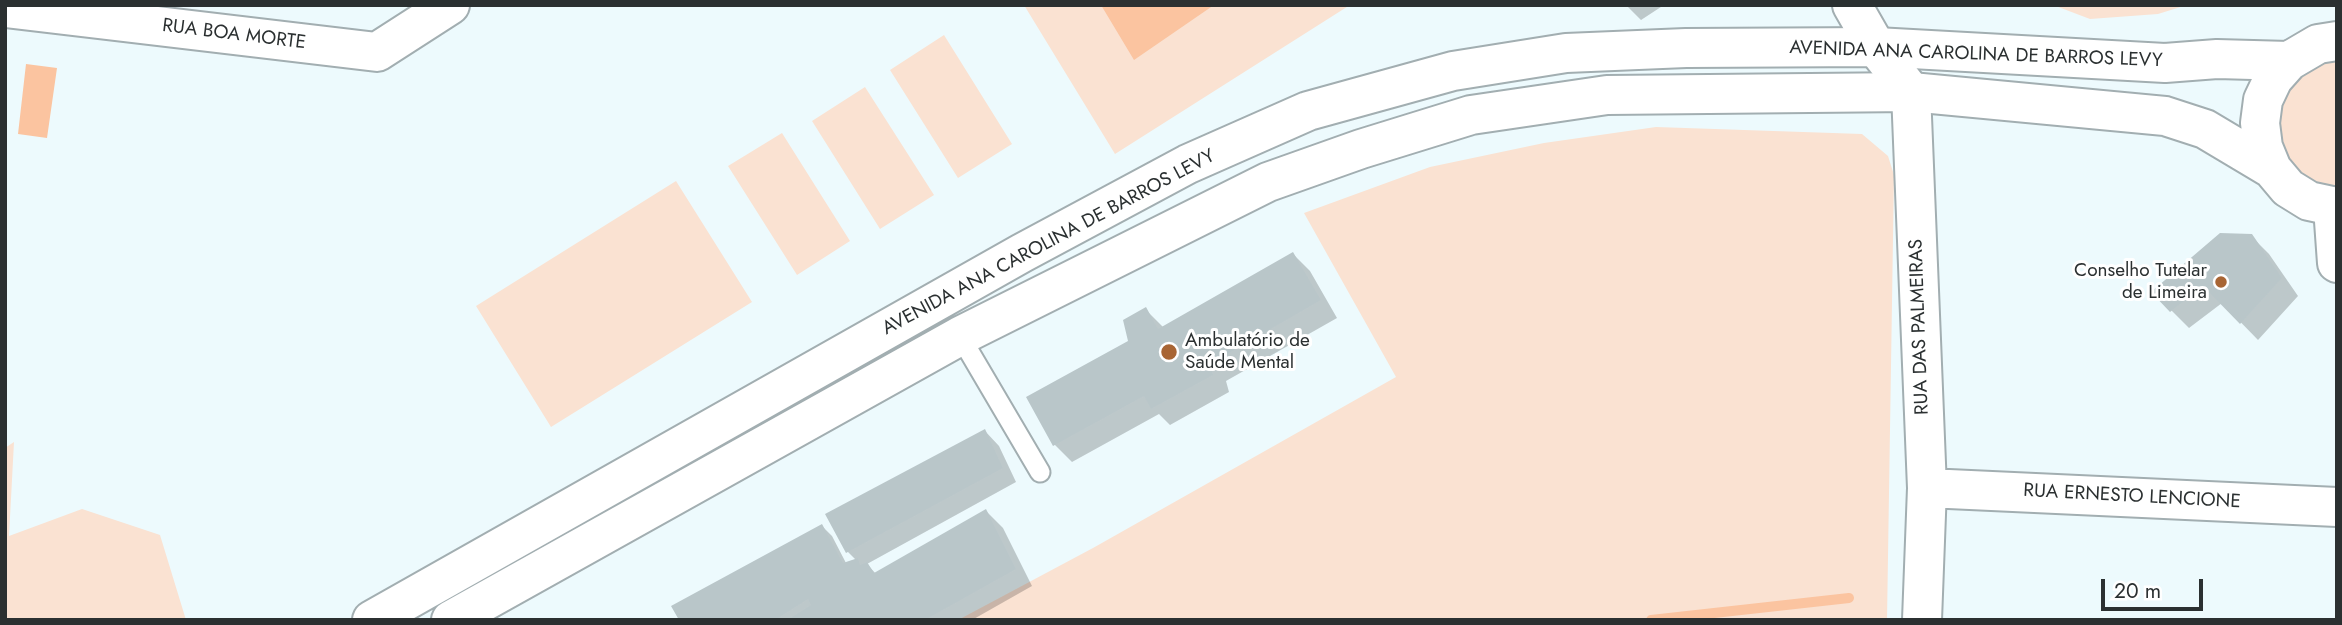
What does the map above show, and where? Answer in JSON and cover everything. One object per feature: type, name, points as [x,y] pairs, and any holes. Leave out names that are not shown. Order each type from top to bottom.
[{"type":"street","name":"RUA BOA MORTE","points":[[5,8],[233,20],[377,52],[450,5]]},
{"type":"street","points":[[1852,5],[1876,47],[1911,92]]},
{"type":"street","points":[[2320,42],[2273,79],[2263,100],[2260,123],[2263,147],[2272,169],[2288,188],[2309,201],[2335,207],[2337,263]]},
{"type":"street","name":"AVENIDA ANA CAROLINA DE BARROS LEVY","points":[[372,620],[1022,253],[1188,164],[1308,111],[1453,71],[1566,53],[1686,48],[1876,47],[2132,59],[2165,63],[2217,59],[2320,42]]},
{"type":"street","points":[[2127,112],[2132,59]]},
{"type":"street","name":"AVENIDA ANA CAROLINA DE BARROS LEVY","points":[[451,620],[960,335],[1268,182],[1361,149],[1471,115],[1607,95],[1911,92],[2165,116],[2205,128],[2272,169]]},
{"type":"street","name":"RUA DAS PALMEIRAS","points":[[1911,92],[1927,488],[1922,620]]},
{"type":"street","name":"RUA ERNESTO LENCIONE","points":[[1927,488],[2337,507]]},
{"type":"lane","points":[[960,335],[1040,472]]},
{"type":"shaded area","points":[[1024,5],[1350,5],[1115,154]]},
{"type":"shaded area","points":[[1101,5],[1214,5],[1134,60]]},
{"type":"shaded area","points":[[2053,5],[2187,5],[2158,14],[2090,19]]},
{"type":"shaded area","points":[[944,35],[1012,144],[958,178],[890,70]]},
{"type":"shaded area","points":[[2337,56],[2337,190],[2309,181],[2294,169],[2276,135],[2280,96],[2292,79]]},
{"type":"shaded area","points":[[26,64],[57,68],[47,138],[18,134]]},
{"type":"shaded area","points":[[865,87],[934,195],[880,229],[812,121]]},
{"type":"shaded area","points":[[1656,127],[1862,134],[1888,156],[1894,175],[1887,620],[958,620],[1093,548],[1396,377],[1304,213],[1430,167],[1544,143]]},
{"type":"shaded area","points":[[782,133],[850,241],[797,275],[728,166]]},
{"type":"shaded area","points":[[676,181],[752,302],[551,427],[476,306]]},
{"type":"shaded area","points":[[14,442],[9,536],[82,509],[160,535],[186,620],[5,620],[5,448]]},
{"type":"building","name":"Conselho Tutelar de Limeira","points":[[2220,233],[2252,234],[2282,278],[2240,324],[2203,286],[2170,312],[2151,292]]},
{"type":"building","name":"Ambulatório de Saúde Mental","points":[[1293,252],[1321,300],[1210,364],[1213,375],[1151,409],[1144,396],[1053,446],[1026,397],[1128,341],[1123,320],[1146,307],[1158,329]]},
{"type":"building","points":[[985,429],[1003,468],[846,553],[825,514]]},
{"type":"building","points":[[986,509],[1016,569],[925,620],[787,620],[811,605],[808,599],[775,620],[679,620],[671,606],[822,524],[843,563],[858,558],[860,565],[867,562],[874,573]]},
{"type":"waterway","points":[[1651,620],[1849,598]]},
{"type":"place","name":"Conselho Tutelar de Limeira","points":[[2221,282]]},
{"type":"place","name":"Ambulatório de Saúde Mental","points":[[1169,352]]}]
